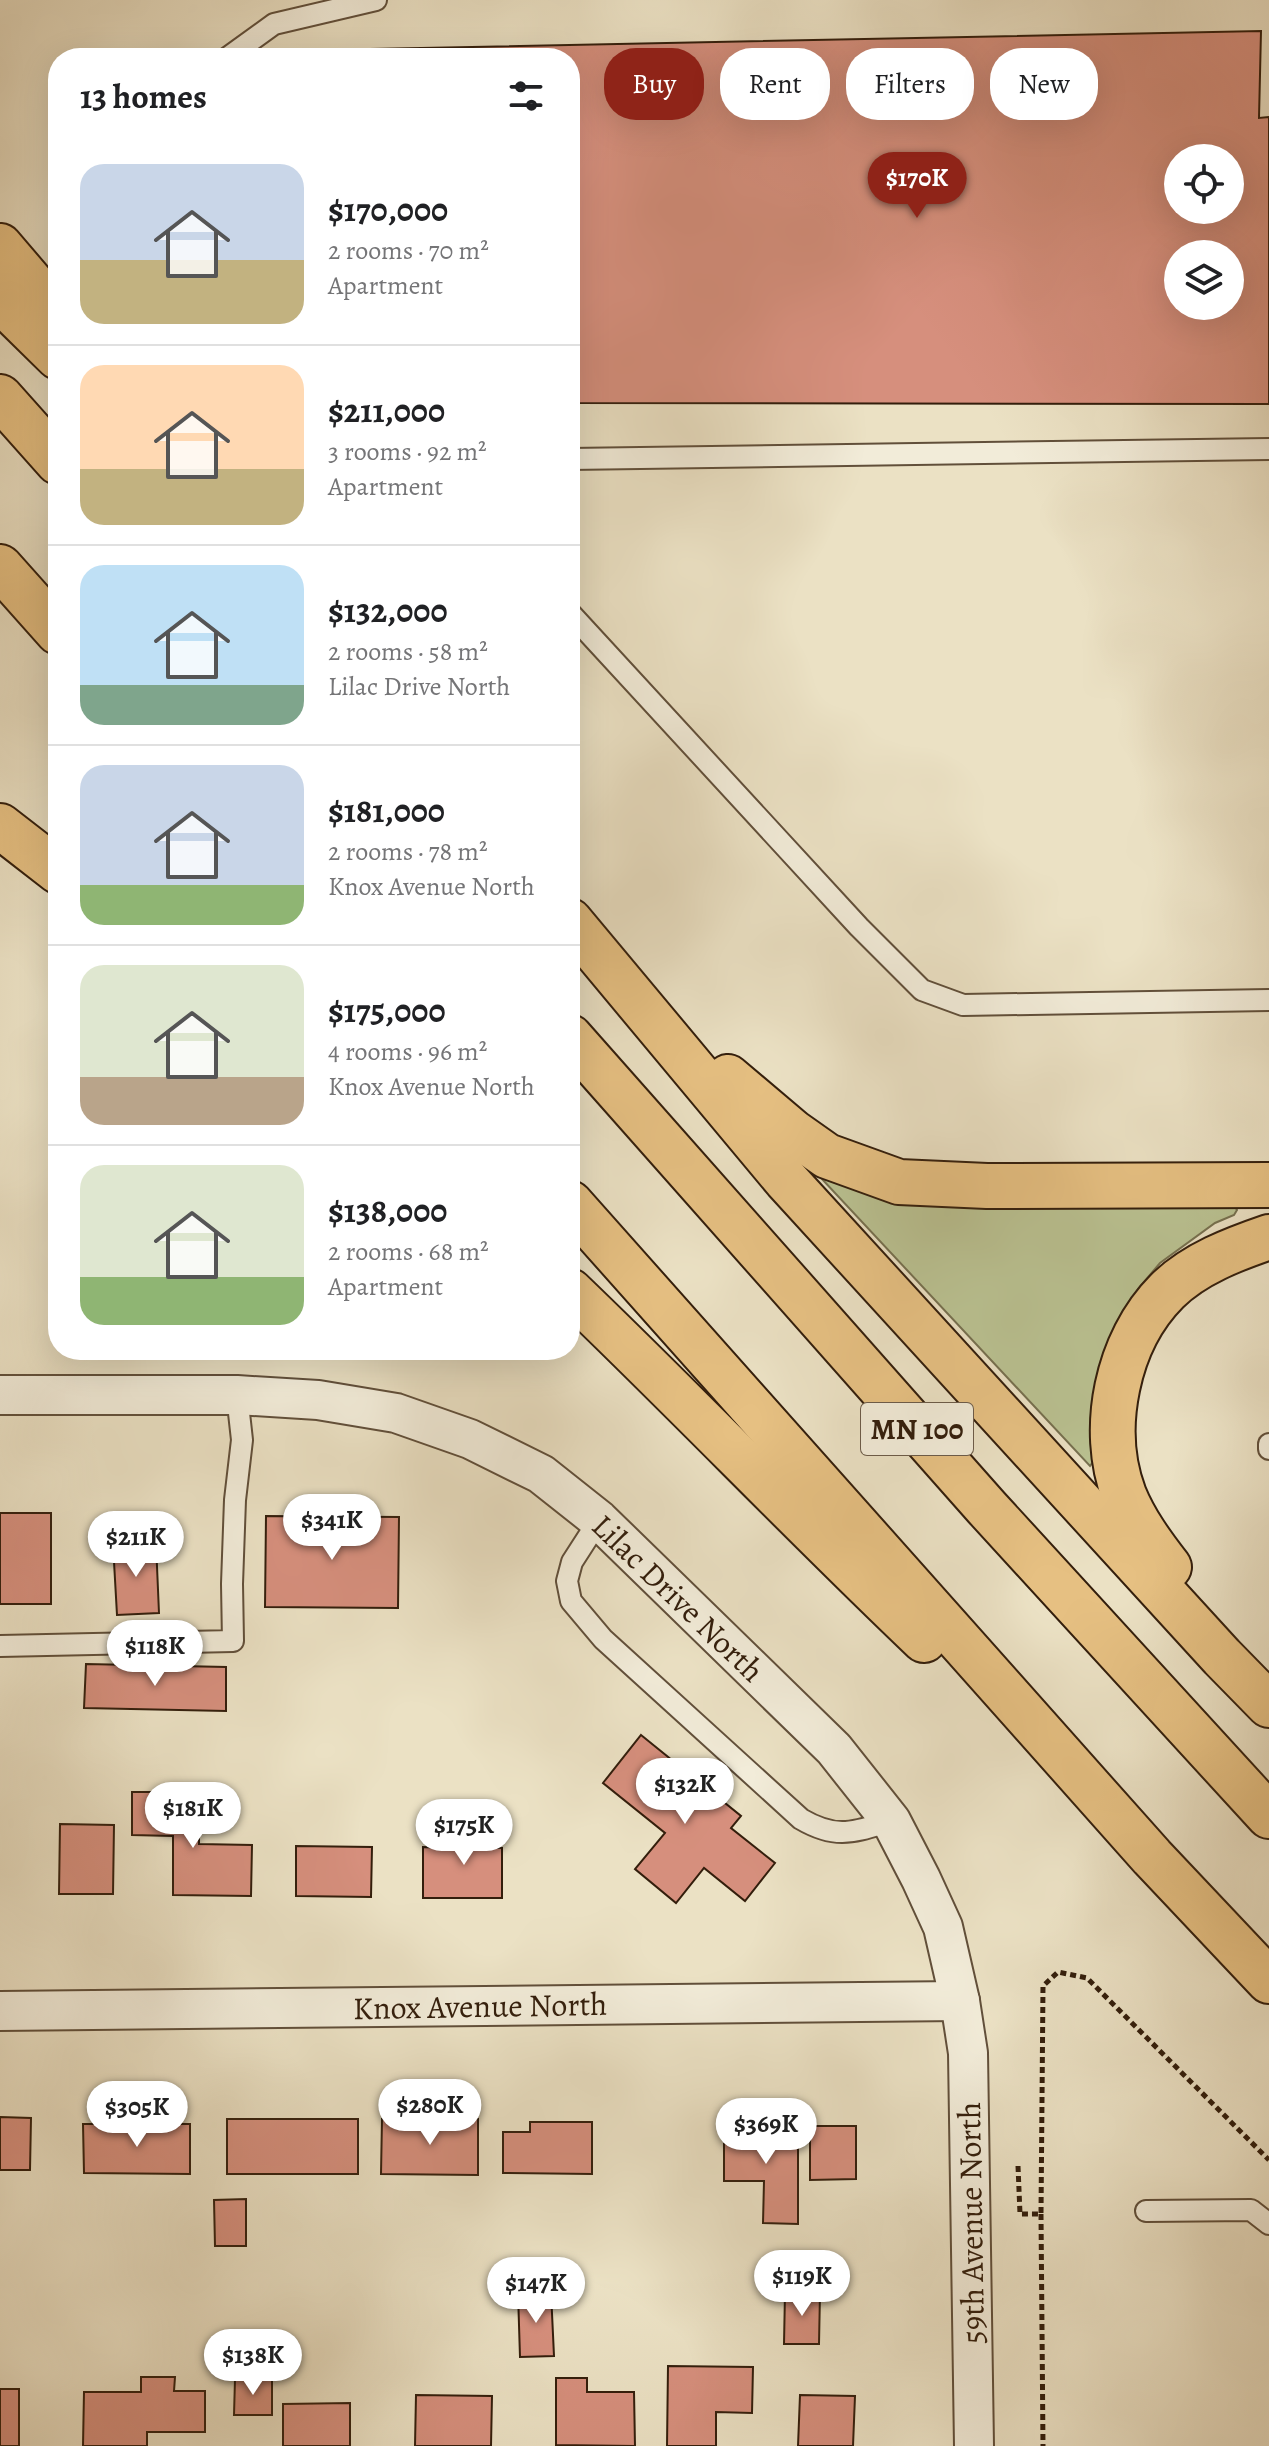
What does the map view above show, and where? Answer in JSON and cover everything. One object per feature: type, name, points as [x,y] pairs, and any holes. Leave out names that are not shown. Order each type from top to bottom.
[{"type":"highway","points":[[0,246],[48,302]]},
{"type":"highway","points":[[0,300],[48,347]]},
{"type":"highway","points":[[0,397],[48,451]]},
{"type":"highway","points":[[0,567],[48,621]]},
{"type":"highway","points":[[0,826],[48,863]]},
{"type":"highway","points":[[580,933],[786,1180],[1269,1705]]},
{"type":"highway","points":[[634,998],[793,1132],[827,1156],[899,1182],[987,1186],[1269,1185]]},
{"type":"highway","name":"MN 100","points":[[580,1048],[987,1508],[1269,1816]]},
{"type":"highway","points":[[580,1214],[1152,1857],[1269,1981]]},
{"type":"highway","points":[[1269,1237],[1233,1250],[1194,1270],[1168,1290],[1145,1317],[1130,1345],[1119,1380],[1114,1437],[1117,1469],[1125,1496],[1145,1535],[1269,1695]]},
{"type":"highway","points":[[580,1301],[675,1392],[848,1568],[1152,1857]]},
{"type":"street","name":"Lilac Drive North","points":[[0,1395],[237,1395],[318,1400],[396,1413],[470,1439],[541,1474],[599,1520],[834,1749],[891,1821],[921,1879],[943,1927],[960,2001]]},
{"type":"street","name":"Knox Avenue North","points":[[0,2011],[960,2001]]},
{"type":"street","name":"59th Avenue North","points":[[960,2001],[968,2053],[974,2446]]},
{"type":"lane","points":[[241,48],[274,24],[376,0]]},
{"type":"lane","points":[[580,459],[1269,449]]},
{"type":"lane","points":[[580,624],[859,927],[922,990],[963,1005],[1269,1000]]},
{"type":"lane","points":[[0,1646],[233,1641],[235,1514],[242,1440],[237,1395]]},
{"type":"lane","points":[[599,1520],[572,1562],[567,1581],[571,1601],[603,1639],[801,1819],[821,1830],[851,1833],[891,1821]]},
{"type":"lane","points":[[1146,2211],[1251,2210],[1269,2224]]},
{"type":"path","points":[[1043,2446],[1043,1986],[1058,1972],[1087,1978],[1269,2160]]},
{"type":"path","points":[[1018,2166],[1020,2214],[1041,2214]]},
{"type":"green space","points":[[827,1172],[1233,1203],[1237,1210],[1234,1215],[1215,1223],[1160,1263],[1138,1289],[1120,1320],[1098,1455],[1090,1466],[821,1178]]},
{"type":"building","points":[[1261,31],[1259,118],[1269,117],[1269,404],[580,403],[580,48],[420,48]]},
{"type":"building","points":[[0,1513],[51,1513],[51,1604],[0,1604]]},
{"type":"building","points":[[266,1516],[399,1517],[398,1608],[265,1607]]},
{"type":"building","points":[[156,1543],[159,1613],[117,1615],[113,1544]]},
{"type":"building","points":[[86,1664],[226,1667],[226,1711],[84,1708]]},
{"type":"building","points":[[641,1735],[741,1816],[731,1828],[775,1863],[745,1901],[704,1868],[676,1903],[635,1869],[665,1833],[603,1783]]},
{"type":"building","points":[[132,1792],[174,1792],[174,1820],[199,1820],[199,1844],[252,1845],[251,1896],[173,1895],[173,1836],[132,1835]]},
{"type":"building","points":[[60,1824],[114,1825],[113,1894],[59,1894]]},
{"type":"building","points":[[454,1824],[488,1824],[489,1847],[502,1848],[502,1898],[423,1898],[423,1847],[455,1848]]},
{"type":"building","points":[[296,1846],[372,1847],[371,1897],[296,1896]]},
{"type":"building","points":[[0,2117],[31,2118],[30,2170],[0,2170]]},
{"type":"building","points":[[227,2119],[358,2119],[358,2174],[227,2174]]},
{"type":"building","points":[[382,2119],[478,2119],[478,2175],[381,2174]]},
{"type":"building","points":[[530,2122],[592,2122],[592,2174],[503,2173],[503,2132],[530,2132]]},
{"type":"building","points":[[83,2124],[190,2124],[190,2174],[84,2173]]},
{"type":"building","points":[[724,2125],[798,2126],[798,2224],[763,2223],[764,2181],[724,2181]]},
{"type":"building","points":[[810,2126],[856,2126],[856,2179],[810,2180]]},
{"type":"building","points":[[246,2199],[246,2246],[215,2246],[214,2200]]},
{"type":"building","points":[[551,2292],[554,2356],[520,2357],[518,2293]]},
{"type":"building","points":[[785,2293],[820,2293],[819,2344],[784,2344]]},
{"type":"building","points":[[668,2366],[753,2367],[752,2413],[716,2412],[716,2446],[667,2446]]},
{"type":"building","points":[[141,2377],[175,2377],[174,2391],[205,2391],[205,2432],[147,2432],[147,2446],[83,2446],[84,2392],[141,2392]]},
{"type":"building","points":[[556,2378],[587,2378],[587,2392],[634,2392],[635,2446],[556,2445]]},
{"type":"building","points":[[235,2379],[272,2380],[272,2415],[234,2415]]},
{"type":"building","points":[[0,2389],[19,2389],[19,2446],[0,2446]]},
{"type":"building","points":[[416,2395],[492,2396],[491,2446],[415,2446]]},
{"type":"building","points":[[800,2395],[855,2396],[853,2446],[798,2446]]},
{"type":"building","points":[[350,2403],[350,2446],[283,2446],[283,2404]]}]
